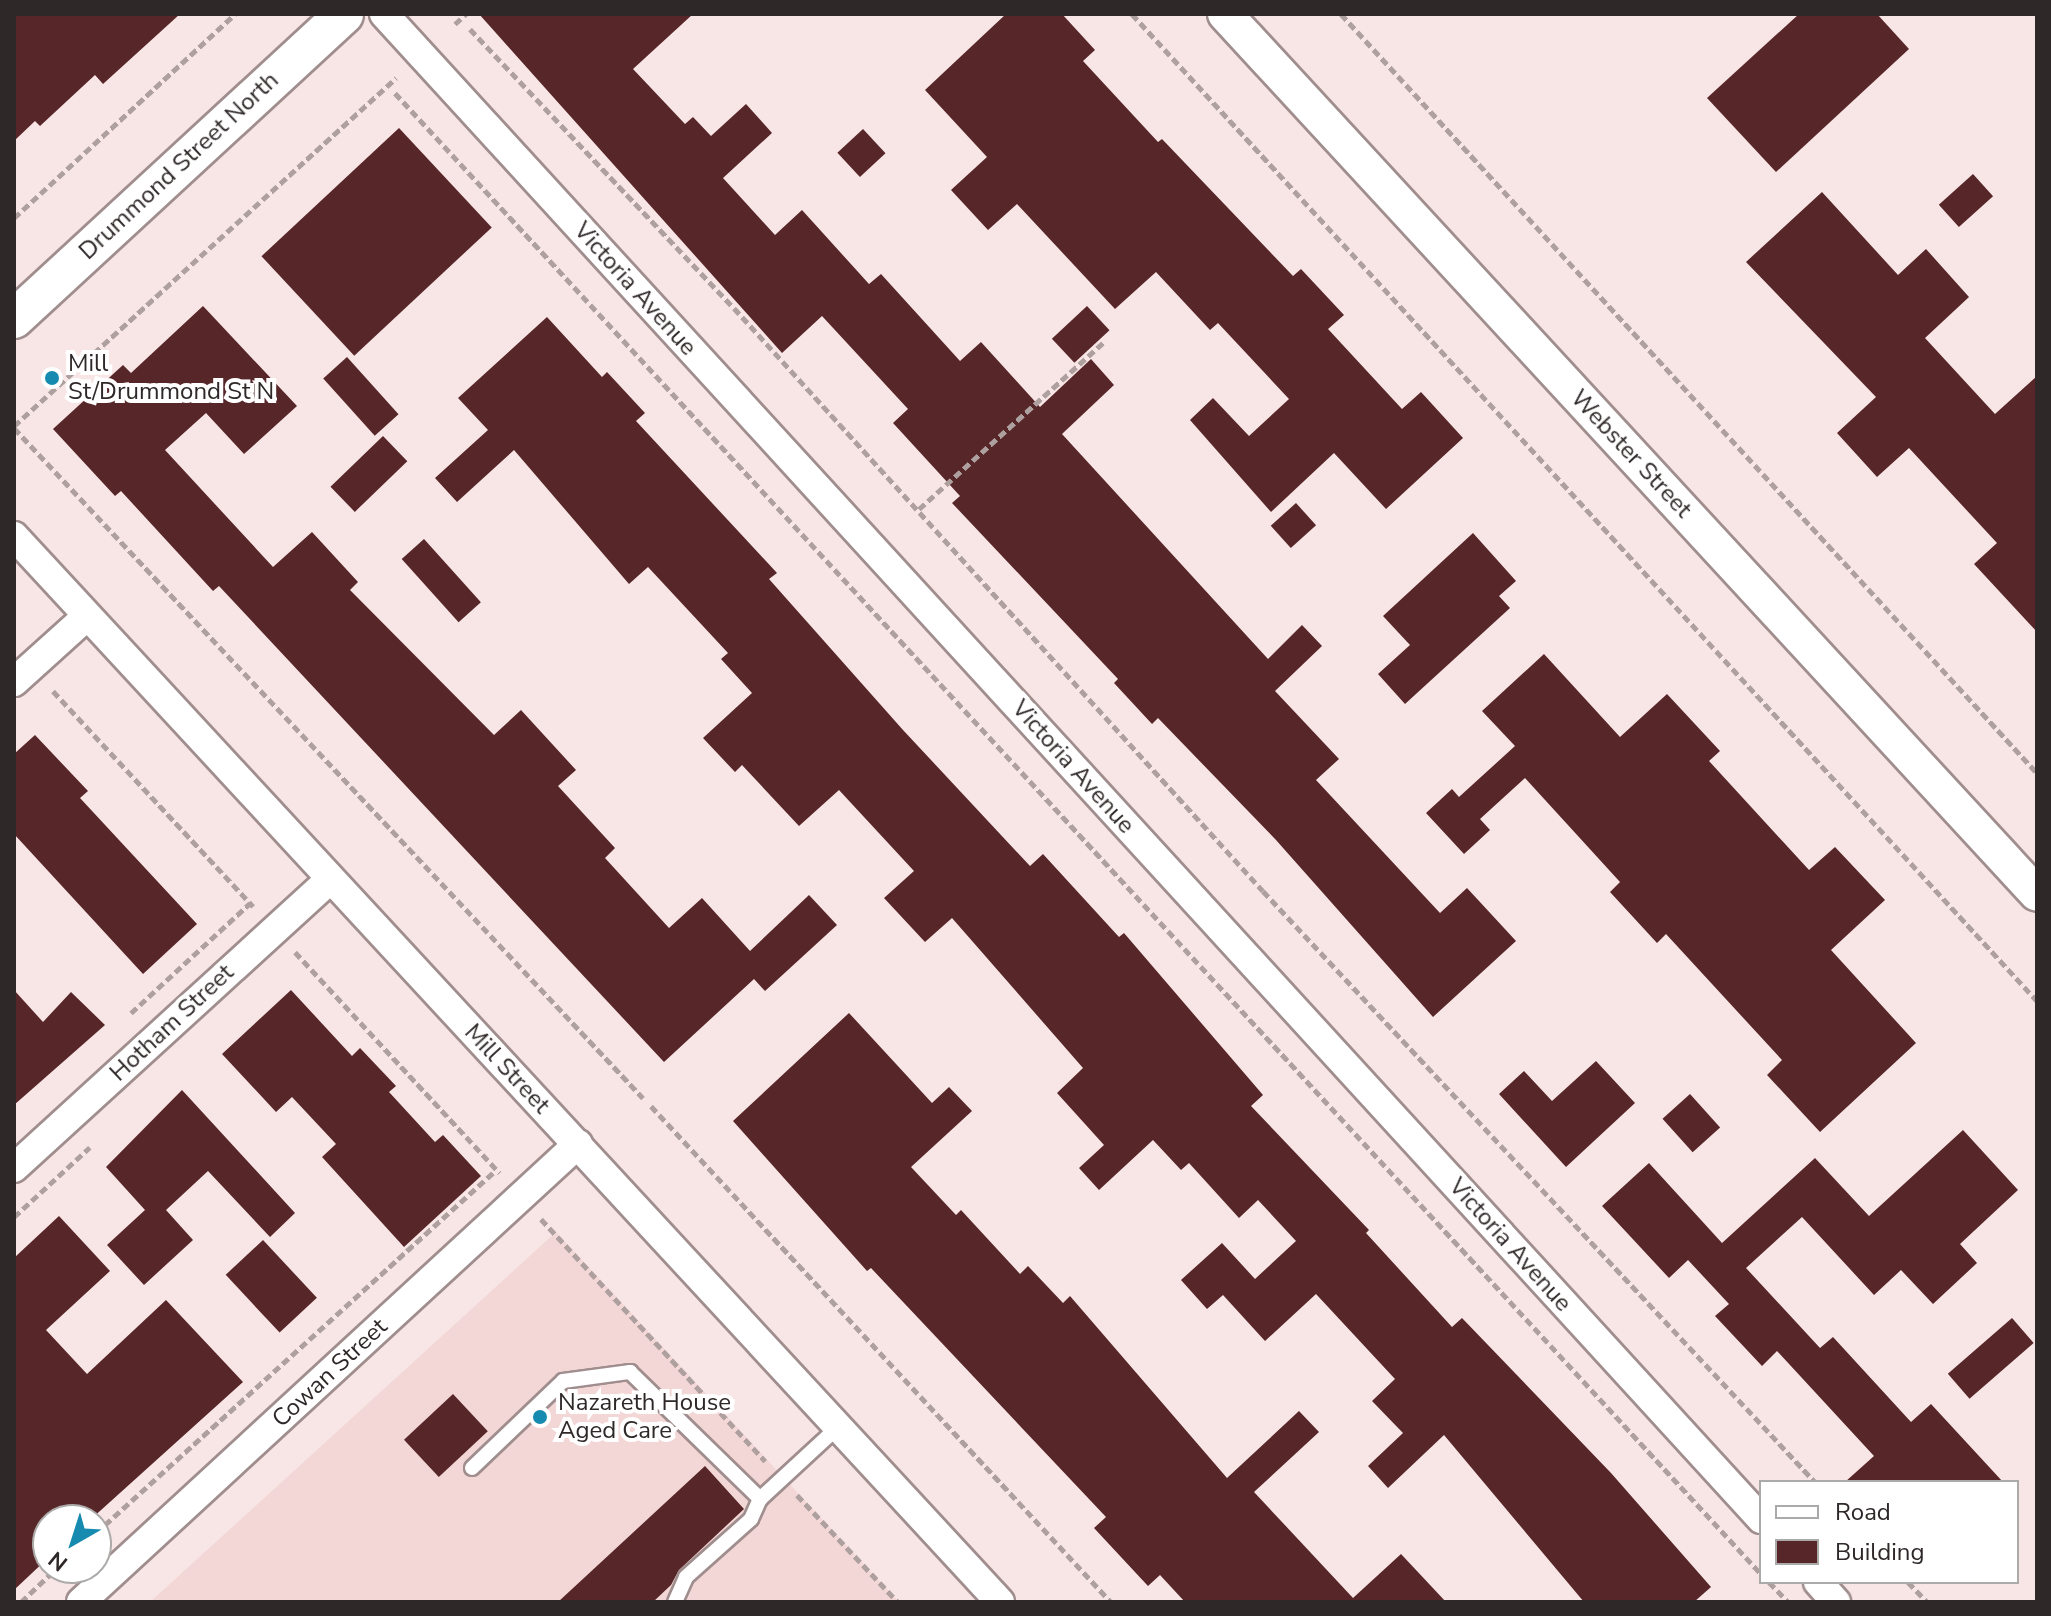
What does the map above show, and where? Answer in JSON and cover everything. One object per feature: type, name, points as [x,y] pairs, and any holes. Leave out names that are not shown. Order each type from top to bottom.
[{"type":"main road","name":"Drummond Street North","points":[[14,319],[344,14]]},
{"type":"street","name":"Victoria Avenue","points":[[384,14],[1759,1517]]},
{"type":"street","name":"Webster Street","points":[[1225,14],[2037,894]]},
{"type":"street","name":"Mill Street","points":[[14,536],[1000,1602]]},
{"type":"street","points":[[28,681],[87,616]]},
{"type":"street","name":"Hotham Street","points":[[14,1168],[330,879]]},
{"type":"street","name":"Cowan Street","points":[[81,1602],[578,1144]]},
{"type":"street","points":[[1820,1584],[1836,1602]]},
{"type":"lane","points":[[472,1468],[563,1381],[630,1372],[760,1499]]},
{"type":"lane","points":[[675,1602],[686,1577],[751,1519],[760,1499],[838,1427]]},
{"type":"path","points":[[14,218],[235,14]]},
{"type":"path","points":[[455,24],[466,14]]},
{"type":"path","points":[[1132,14],[2037,1001]]},
{"type":"path","points":[[1341,14],[2037,773]]},
{"type":"path","points":[[470,29],[919,509],[1263,891],[1813,1480]]},
{"type":"path","points":[[396,78],[14,427],[643,1098]]},
{"type":"path","points":[[395,93],[1759,1572]]},
{"type":"path","points":[[919,509],[1106,340]]},
{"type":"path","points":[[28,681],[274,929],[898,1602]]},
{"type":"path","points":[[651,1106],[1111,1602]]},
{"type":"path","points":[[112,1518],[496,1170]]},
{"type":"path","points":[[21,1602],[40,1584]]},
{"type":"path","points":[[1771,1584],[1788,1602]]},
{"type":"path","points":[[1910,1584],[1927,1602]]},
{"type":"shaded area","name":"Nazareth House Aged Care","points":[[556,1232],[899,1602],[150,1602]]},
{"type":"building","points":[[14,14],[180,14],[103,84],[95,75],[40,126],[35,121],[14,141]]},
{"type":"building","points":[[479,14],[693,14],[633,69],[685,124],[693,117],[711,136],[746,104],[772,133],[723,178],[775,235],[802,210],[869,284],[881,274],[960,361],[981,342],[1040,407],[1091,359],[1114,385],[1062,434],[1268,659],[1302,625],[1322,646],[1275,691],[1339,759],[1316,780],[1440,913],[1467,888],[1516,941],[1433,1017],[1276,840],[1158,718],[1152,724],[1114,683],[1118,679],[952,503],[960,496],[893,423],[908,409],[822,316],[782,353]]},
{"type":"building","points":[[1006,14],[1062,14],[1095,50],[1083,61],[1158,142],[1162,139],[1293,276],[1301,269],[1344,315],[1328,329],[1402,409],[1421,392],[1463,438],[1386,509],[1334,453],[1271,512],[1190,420],[1213,398],[1249,436],[1289,399],[1218,323],[1210,330],[1156,272],[1115,309],[1017,204],[988,230],[951,190],[987,157],[925,90]]},
{"type":"building","points":[[1799,14],[1877,14],[1909,49],[1776,172],[1707,98]]},
{"type":"building","points":[[399,128],[492,227],[354,356],[262,256]]},
{"type":"building","points":[[863,129],[886,153],[860,177],[837,153]]},
{"type":"building","points":[[1973,174],[1993,196],[1959,227],[1939,205]]},
{"type":"building","points":[[1822,192],[1898,275],[1926,249],[1969,297],[1925,338],[1995,414],[2037,376],[2037,632],[1974,564],[1997,543],[1909,448],[1877,477],[1837,433],[1876,397],[1746,262]]},
{"type":"building","points":[[203,306],[297,406],[244,454],[206,413],[165,450],[273,567],[312,532],[358,582],[350,590],[494,735],[521,710],[576,770],[558,786],[615,848],[605,858],[669,928],[702,898],[750,951],[809,895],[837,925],[765,991],[754,979],[664,1062],[219,586],[213,591],[121,491],[115,496],[53,429],[123,365],[131,373]]},
{"type":"building","points":[[1087,306],[1110,330],[1074,363],[1052,339]]},
{"type":"building","points":[[547,317],[602,377],[607,372],[645,413],[636,421],[777,573],[769,579],[903,730],[1030,866],[1043,854],[1119,937],[1124,933],[1263,1095],[1251,1106],[1369,1230],[1366,1233],[1452,1327],[1462,1318],[1611,1473],[1711,1587],[1694,1602],[1584,1602],[1444,1435],[1388,1488],[1368,1466],[1403,1433],[1372,1401],[1395,1379],[1316,1294],[1265,1341],[1223,1295],[1207,1309],[1181,1280],[1222,1243],[1255,1279],[1296,1241],[1258,1200],[1239,1218],[1189,1163],[1181,1170],[1153,1140],[1099,1190],[1079,1168],[1104,1145],[1057,1093],[1083,1068],[952,918],[925,942],[884,898],[914,871],[839,790],[799,826],[742,765],[735,772],[703,738],[752,693],[721,659],[728,653],[648,567],[629,584],[514,450],[457,502],[435,478],[488,430],[458,398]]},
{"type":"building","points":[[347,357],[399,414],[375,436],[323,378]]},
{"type":"building","points":[[383,436],[407,461],[355,512],[330,487]]},
{"type":"building","points":[[1296,503],[1316,525],[1291,548],[1271,526]]},
{"type":"building","points":[[1473,533],[1516,581],[1499,596],[1510,608],[1405,704],[1378,674],[1410,645],[1383,616]]},
{"type":"building","points":[[424,539],[481,602],[459,622],[402,559]]},
{"type":"building","points":[[1544,654],[1620,737],[1667,694],[1720,751],[1709,761],[1809,870],[1835,847],[1885,900],[1831,950],[1916,1043],[1820,1132],[1767,1075],[1782,1060],[1666,934],[1657,943],[1610,892],[1620,882],[1525,778],[1480,819],[1490,830],[1464,854],[1426,813],[1452,789],[1459,797],[1515,746],[1482,711]]},
{"type":"building","points":[[35,735],[88,791],[80,798],[197,924],[143,974],[14,834],[14,754]]},
{"type":"building","points":[[14,990],[43,1022],[71,992],[105,1025],[14,1105]]},
{"type":"building","points":[[291,990],[352,1056],[360,1048],[396,1086],[389,1092],[435,1142],[443,1135],[481,1176],[404,1247],[322,1157],[336,1144],[292,1097],[276,1112],[222,1054]]},
{"type":"building","points":[[849,1013],[932,1103],[949,1087],[972,1111],[911,1167],[956,1215],[961,1210],[1020,1274],[1028,1266],[1063,1303],[1070,1296],[1227,1478],[1299,1411],[1319,1432],[1254,1492],[1353,1598],[1401,1554],[1446,1602],[1185,1602],[1160,1575],[1148,1586],[1094,1528],[1106,1517],[871,1268],[867,1271],[733,1121]]},
{"type":"building","points":[[1596,1061],[1635,1103],[1566,1167],[1499,1094],[1524,1071],[1552,1101]]},
{"type":"building","points":[[182,1090],[295,1213],[270,1237],[208,1171],[166,1210],[193,1240],[144,1285],[107,1245],[145,1210],[106,1167]]},
{"type":"building","points":[[1690,1094],[1720,1127],[1693,1152],[1663,1119]]},
{"type":"building","points":[[1963,1130],[2018,1190],[1960,1244],[1977,1263],[1933,1304],[1901,1270],[1874,1295],[1802,1217],[1746,1268],[1820,1348],[1833,1337],[1911,1422],[1931,1404],[2001,1480],[1847,1480],[1874,1456],[1777,1351],[1762,1366],[1715,1316],[1729,1304],[1688,1260],[1669,1278],[1602,1206],[1649,1163],[1722,1243],[1815,1158],[1869,1216]]},
{"type":"building","points":[[59,1216],[110,1271],[46,1330],[87,1374],[166,1300],[243,1382],[108,1504],[32,1504],[32,1573],[14,1590],[14,1258]]},
{"type":"building","points":[[263,1240],[317,1298],[280,1333],[226,1275]]},
{"type":"building","points":[[2012,1318],[2034,1343],[1969,1399],[1948,1374]]},
{"type":"building","points":[[453,1394],[488,1431],[439,1477],[404,1440]]},
{"type":"building","points":[[705,1466],[744,1509],[679,1570],[671,1585],[653,1602],[558,1602]]},
{"type":"place","name":"Mill St/Drummond St N","points":[[52,378]]},
{"type":"place","name":"Nazareth House Aged Care","points":[[540,1417]]}]
